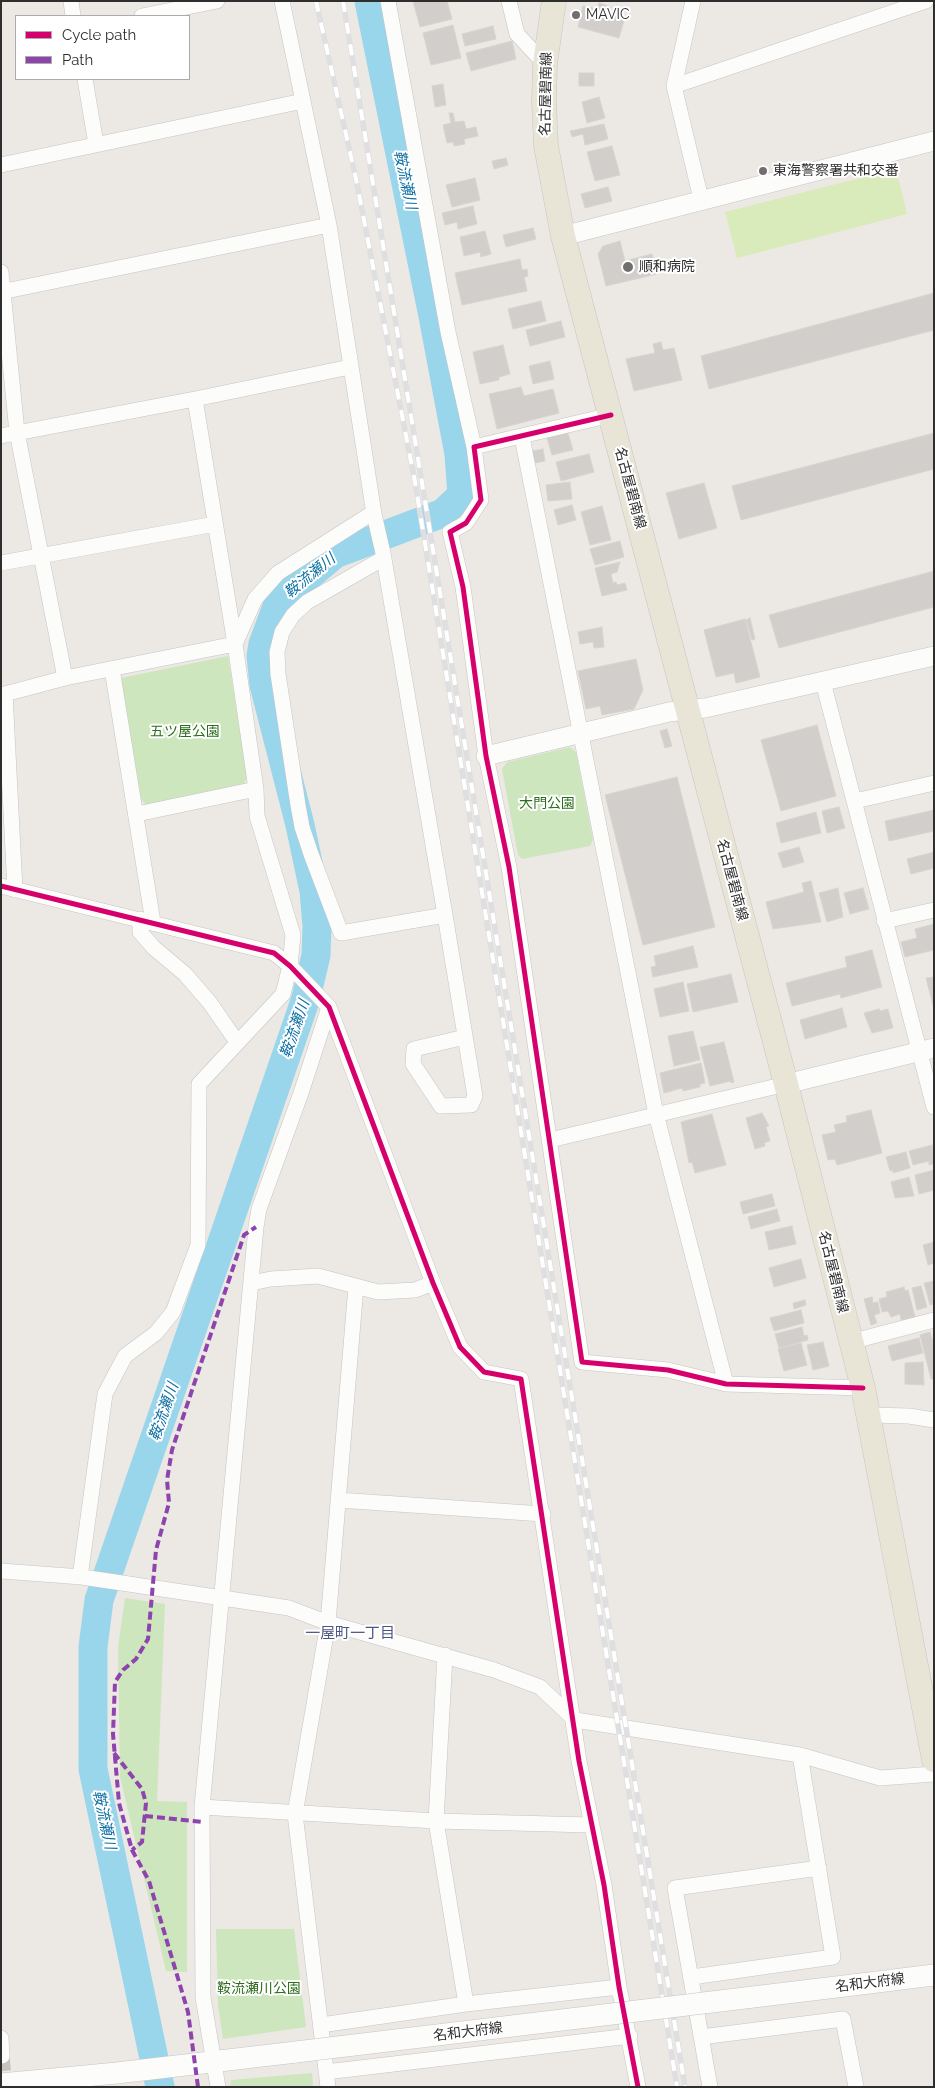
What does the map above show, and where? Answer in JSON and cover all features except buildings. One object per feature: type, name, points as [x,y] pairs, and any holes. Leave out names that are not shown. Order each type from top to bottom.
[{"type":"main road","name":"名古屋碧南線","points":[[554,1],[545,64],[546,146],[563,236],[786,1084],[863,1388],[934,1760]]},
{"type":"main road","name":"名和大府線","points":[[1,2084],[211,2063],[934,1975]]},
{"type":"street","points":[[71,1],[73,15]]},
{"type":"street","points":[[147,15],[217,1]]},
{"type":"street","points":[[282,1],[329,225],[374,513],[384,555],[475,1096],[471,1105],[441,1106],[413,1064],[414,1048],[465,1037]]},
{"type":"street","points":[[388,1],[448,332],[474,447],[481,500],[466,523],[450,532],[463,587],[486,756],[509,867],[582,1362],[668,1370],[726,1384],[863,1388]]},
{"type":"street","points":[[509,1],[516,34],[545,64]]},
{"type":"street","points":[[693,1],[674,86],[701,199]]},
{"type":"street","points":[[674,86],[926,1]]},
{"type":"street","points":[[85,80],[96,144]]},
{"type":"street","points":[[1,165],[303,102]]},
{"type":"street","points":[[563,236],[701,199],[934,141]]},
{"type":"street","points":[[2,292],[329,225]]},
{"type":"street","points":[[1,272],[18,432],[65,678]]},
{"type":"street","points":[[1,436],[195,400],[350,367]]},
{"type":"street","points":[[81,1577],[105,1394],[125,1356],[156,1333],[174,1312],[198,1245],[198,1084],[282,994],[291,966],[293,935],[257,816],[256,788],[235,644],[195,400]]},
{"type":"street","points":[[474,447],[522,437],[611,414]]},
{"type":"street","points":[[522,437],[656,1114],[726,1384]]},
{"type":"street","points":[[235,644],[255,599],[278,573],[374,513]]},
{"type":"street","points":[[1,563],[215,524]]},
{"type":"street","points":[[384,555],[307,602],[293,615],[282,632],[277,652],[278,674],[298,805],[311,854],[341,933],[445,915]]},
{"type":"street","points":[[235,644],[65,678],[3,695],[8,888],[147,920],[274,953],[291,966],[327,1004],[432,1284],[460,1347],[484,1372],[521,1379],[591,1825],[604,1885],[619,1987],[630,2036],[638,2087]]},
{"type":"street","points":[[486,756],[669,712],[705,708],[934,656]]},
{"type":"street","points":[[112,669],[137,814],[147,920],[140,932],[154,948],[185,974],[237,1042]]},
{"type":"street","points":[[823,682],[884,921],[926,1050],[934,1107]]},
{"type":"street","points":[[854,801],[934,783]]},
{"type":"street","points":[[137,814],[256,788]]},
{"type":"street","points":[[884,921],[934,910]]},
{"type":"street","points":[[218,2087],[211,2063],[203,1998],[202,1807],[259,1209],[301,1093],[327,1004]]},
{"type":"street","points":[[550,1140],[926,1050]]},
{"type":"street","points":[[252,1283],[270,1279],[318,1276],[378,1292],[416,1290],[432,1284]]},
{"type":"street","points":[[356,1286],[328,1623],[295,1814],[327,2079],[630,2036]]},
{"type":"street","points":[[850,1342],[934,1320]]},
{"type":"street","points":[[869,1415],[910,1416],[934,1420]]},
{"type":"street","points":[[338,1500],[543,1514]]},
{"type":"street","points":[[1,1571],[81,1577],[289,1608],[328,1623],[445,1655],[540,1686],[575,1720],[800,1755],[880,1778],[934,1774]]},
{"type":"street","points":[[445,1655],[436,1821],[466,2004]]},
{"type":"street","points":[[692,1977],[833,1957],[800,1755]]},
{"type":"street","points":[[202,1807],[436,1821],[591,1825]]},
{"type":"street","points":[[710,2087],[675,1888],[819,1868]]},
{"type":"street","points":[[321,2025],[466,2004],[619,1987]]},
{"type":"street","points":[[701,2037],[843,2019],[856,2087]]},
{"type":"street","points":[[1,2038],[2,2056]]},
{"type":"green space","points":[[896,169],[907,214],[737,258],[725,212]]},
{"type":"green space","name":"五ツ屋公園","points":[[228,656],[247,777],[244,784],[146,805],[141,799],[121,678]]},
{"type":"green space","name":"大門公園","points":[[570,747],[576,752],[593,840],[590,846],[522,859],[518,855],[502,769],[507,762]]},
{"type":"green space","points":[[125,1598],[165,1604],[157,1801],[187,1802],[187,1972],[166,1971],[120,1777],[118,1647]]},
{"type":"green space","name":"鞍流瀬川公園","points":[[216,1929],[294,1929],[306,2027],[223,2039],[218,2005]]},
{"type":"green space","points":[[312,2073],[313,2087],[230,2087],[231,2080]]},
{"type":"waterway","name":"鞍流瀬川","points":[[160,2087],[93,1769],[93,1647],[99,1600],[306,998],[316,955],[317,926],[314,891],[300,825],[264,685],[261,656],[263,644],[279,601],[335,554],[443,513],[462,495],[459,454],[369,1]]},
{"type":"tunnel","points":[[2,2056],[5,2087]]},
{"type":"railway","points":[[316,1],[356,179],[415,482],[677,2087]]},
{"type":"railway","points":[[343,1],[685,2087]]},
{"type":"marked path","points":[[198,2087],[188,2012],[149,1881],[132,1850],[119,1803],[113,1734],[115,1682],[123,1670],[136,1659],[148,1639],[156,1550],[169,1503],[167,1480],[172,1450],[244,1235],[256,1227]]},
{"type":"marked path","points":[[114,1753],[142,1789],[146,1803],[142,1842],[132,1850]]},
{"type":"marked path","points":[[145,1816],[202,1822]]},
{"type":"cycle path","points":[[611,415],[474,447],[481,500],[466,523],[450,532],[463,587],[486,756],[509,867],[582,1362],[668,1370],[726,1384],[863,1388]]},
{"type":"cycle path","points":[[1,886],[274,953],[290,966],[329,1007],[433,1283],[460,1347],[484,1372],[521,1379],[579,1761],[604,1885],[619,1987],[638,2087]]},
{"type":"place","name":"MAVIC","points":[[576,15]]},
{"type":"place","name":"東海警察署共和交番","points":[[763,171]]},
{"type":"place","name":"順和病院","points":[[628,267]]},
{"type":"district","name":"一屋町一丁目","points":[[350,1633]]}]
